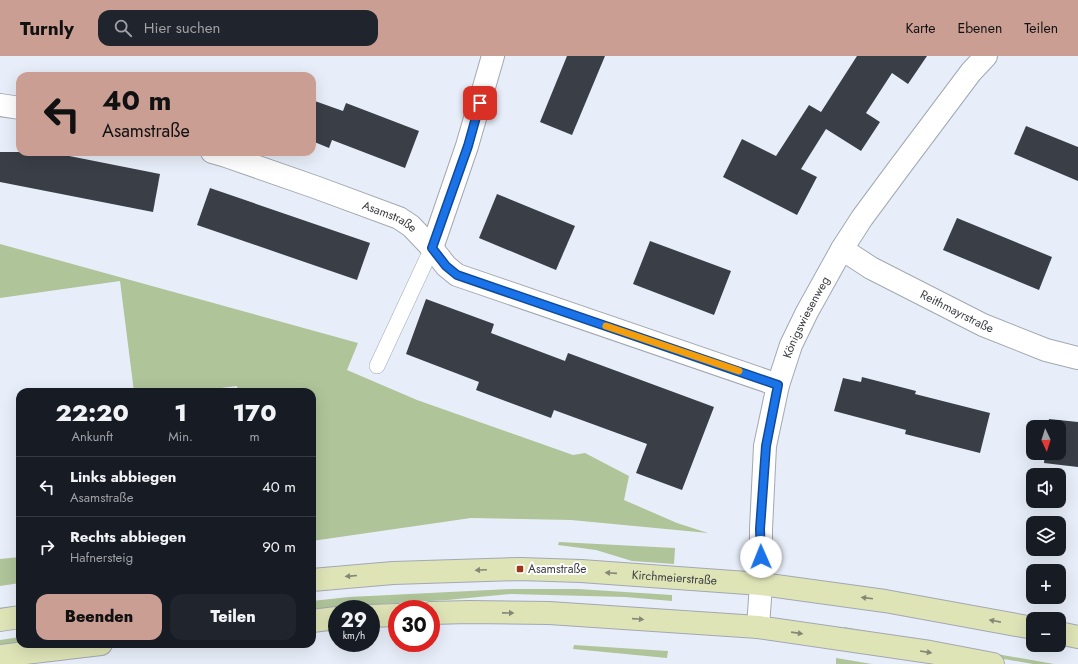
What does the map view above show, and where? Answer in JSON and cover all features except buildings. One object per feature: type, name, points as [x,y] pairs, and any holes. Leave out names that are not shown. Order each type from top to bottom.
[{"type":"main road","name":"Kirchmeierstraße","points":[[316,580],[393,573],[520,569],[581,571],[761,584],[885,601],[1026,627]]},
{"type":"main road","points":[[440,613],[549,613],[758,627],[930,652],[993,664]]},
{"type":"main road","points":[[0,620],[16,618]]},
{"type":"main road","points":[[316,621],[328,619]]},
{"type":"main road","points":[[1066,634],[1078,637]]},
{"type":"main road","points":[[0,656],[67,648]]},
{"type":"street","points":[[432,248],[468,146],[493,56]]},
{"type":"street","name":"Königswiesenweg","points":[[758,627],[761,584],[760,529],[766,446],[778,385],[791,345],[807,312],[842,249],[862,218],[971,72],[986,56]]},
{"type":"street","points":[[0,105],[16,107]]},
{"type":"street","name":"Asamstraße","points":[[226,156],[399,218],[411,226],[432,248],[446,266],[457,275],[778,385]]},
{"type":"street","name":"Reithmayrstraße","points":[[842,249],[871,268],[983,325],[1046,350],[1078,358]]},
{"type":"lane","points":[[377,366],[432,248]]},
{"type":"green space","points":[[0,244],[358,343],[347,370],[417,400],[573,455],[585,453],[629,476],[624,500],[677,523],[708,533],[571,520],[471,518],[316,540],[316,388],[237,388],[237,386],[221,388],[133,388],[120,281],[0,298]]},
{"type":"green space","points":[[559,542],[675,548],[674,564],[632,561],[596,550],[558,545]]},
{"type":"green space","points":[[16,557],[16,584],[0,586],[0,559]]},
{"type":"green space","points":[[512,589],[578,589],[672,595],[672,601],[625,597],[511,594],[440,600],[388,600],[388,604],[380,604],[380,600],[328,600],[328,608],[316,610],[316,601],[349,597]]},
{"type":"green space","points":[[844,627],[1054,664],[1033,664],[844,631]]},
{"type":"green space","points":[[16,638],[16,643],[0,645],[0,640]]},
{"type":"green space","points":[[574,645],[668,651],[667,658],[573,649]]},
{"type":"green space","points":[[836,658],[872,664],[836,664]]},
{"type":"slow traffic","points":[[606,326],[739,371]]},
{"type":"place","name":"Asamstraße","points":[[520,569]]},
{"type":"route","points":[[480,103],[468,146],[432,248],[446,266],[457,275],[778,385],[766,446],[760,529],[761,557]]}]
